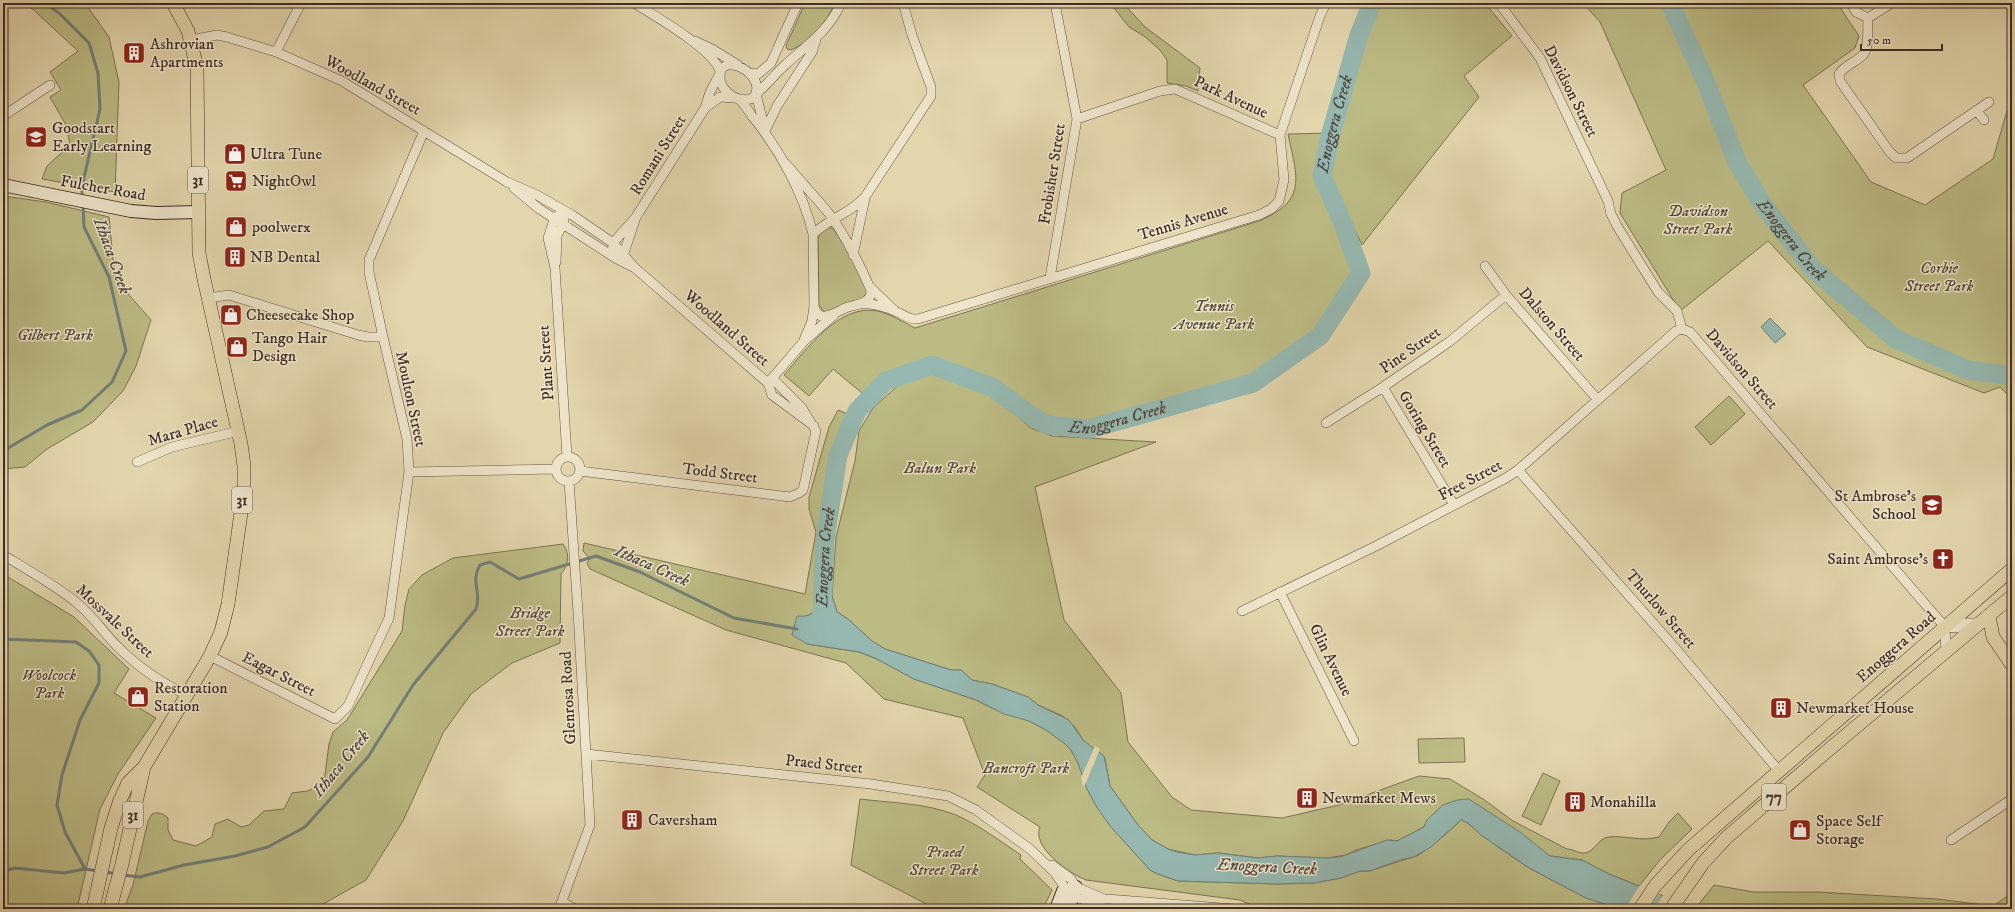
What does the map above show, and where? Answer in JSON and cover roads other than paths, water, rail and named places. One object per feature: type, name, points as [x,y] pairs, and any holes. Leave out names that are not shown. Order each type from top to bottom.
[{"type":"main road","name":"31","points":[[93,909],[115,813],[128,783],[144,767],[210,656],[225,618],[244,492],[243,455],[199,253],[198,79],[196,58],[184,23],[172,3]]},
{"type":"main road","name":"Enoggera Road","points":[[1640,909],[1655,886],[1676,862],[2012,569]]},
{"type":"main road","name":"77","points":[[1671,909],[1712,852],[1737,829],[1826,752],[2012,596]]},
{"type":"main road","points":[[1985,620],[1991,633],[2012,665]]},
{"type":"main road","name":"31","points":[[110,909],[144,767]]},
{"type":"street","points":[[276,52],[301,3]]},
{"type":"street","points":[[634,3],[688,38],[712,49],[745,70],[755,83],[756,94],[765,131]]},
{"type":"street","points":[[720,72],[724,67],[731,64],[758,74],[767,68],[798,3]]},
{"type":"street","points":[[737,98],[750,100],[794,58],[816,40],[832,21],[841,3]]},
{"type":"street","points":[[813,234],[832,218],[854,208],[865,197],[928,102],[932,93],[928,78],[909,28],[903,3]]},
{"type":"street","name":"Frobisher Street","points":[[1050,278],[1077,119],[1055,3]]},
{"type":"street","name":"Tennis Avenue","points":[[859,304],[875,305],[895,311],[911,319],[918,319],[1259,214],[1271,209],[1279,201],[1284,180],[1280,135],[1320,16],[1326,3]]},
{"type":"street","name":"Davidson Street","points":[[1499,3],[1540,58],[1608,201],[1614,220],[1658,292],[1677,311],[1682,329],[1690,332],[1945,627]]},
{"type":"street","points":[[1851,3],[1856,12],[1868,18]]},
{"type":"street","points":[[1868,18],[1892,3]]},
{"type":"street","points":[[1868,18],[1867,48],[1863,54],[1842,69],[1839,74],[1840,81],[1889,151],[1896,158],[1907,158],[1989,102]]},
{"type":"street","name":"Woodland Street","points":[[191,40],[221,36],[276,52],[342,81],[507,182],[537,195],[564,211],[612,243],[624,253],[635,268]]},
{"type":"street","points":[[688,38],[715,62],[720,72],[722,84],[726,91],[737,98],[765,131],[786,164],[808,217],[813,234],[814,306],[812,321],[804,341]]},
{"type":"street","points":[[765,131],[777,106],[812,52],[816,40]]},
{"type":"street","points":[[779,44],[780,50],[784,56],[794,58]]},
{"type":"street","name":"Romani Street","points":[[612,243],[636,217],[705,108],[710,92],[720,72]]},
{"type":"street","points":[[3,116],[50,85]]},
{"type":"street","name":"Park Avenue","points":[[1077,119],[1160,91],[1175,89],[1280,135]]},
{"type":"street","name":"Romani Street","points":[[705,108],[720,97],[737,98]]},
{"type":"street","points":[[1977,111],[1984,120]]},
{"type":"street","name":"Moulton Street","points":[[335,719],[348,706],[389,618],[409,472],[407,439],[369,272],[370,260],[424,131]]},
{"type":"street","name":"Tennis Avenue","points":[[786,164],[832,218],[874,293],[895,311]]},
{"type":"street","name":"Woodland Street","points":[[507,182],[530,202],[612,255],[635,268],[770,381],[802,408],[814,426],[815,440]]},
{"type":"street","name":"Fulcher Road","points":[[3,185],[143,212],[198,212]]},
{"type":"street","points":[[853,256],[865,197]]},
{"type":"street","points":[[554,217],[564,211]]},
{"type":"street","points":[[564,211],[564,223]]},
{"type":"street","name":"Plant Street","points":[[554,217],[548,238],[555,268],[567,456]]},
{"type":"street","name":"Romani Street","points":[[624,253],[636,217]]},
{"type":"street","name":"Plant Street","points":[[555,268],[557,235],[564,223]]},
{"type":"street","points":[[612,243],[612,255],[624,253]]},
{"type":"street","name":"Dalston Street","points":[[1485,266],[1506,295],[1598,400]]},
{"type":"street","points":[[814,306],[817,312],[822,316],[829,316],[859,304],[869,298],[871,292],[869,286]]},
{"type":"street","points":[[208,298],[229,295],[358,335],[383,337]]},
{"type":"street","name":"Pine Street","points":[[1326,423],[1383,387],[1448,342],[1506,295]]},
{"type":"street","points":[[770,381],[804,341],[836,313]]},
{"type":"street","name":"Free Street","points":[[1242,611],[1454,506],[1518,470],[1676,331],[1682,329]]},
{"type":"street","name":"Woodland Street","points":[[770,381],[769,390],[772,395],[814,426]]},
{"type":"street","name":"Goring Street","points":[[1383,387],[1454,506]]},
{"type":"street","name":"Mara Place","points":[[137,462],[172,447],[238,431]]},
{"type":"street","name":"Todd Street","points":[[580,471],[791,497],[803,490],[815,440]]},
{"type":"street","points":[[567,456],[577,460],[580,471],[576,478],[569,481],[560,478],[556,469],[559,461],[567,456]]},
{"type":"street","points":[[409,472],[556,469]]},
{"type":"street","name":"Thurlow Street","points":[[1518,470],[1676,649],[1779,771]]},
{"type":"street","name":"Glenrosa Road","points":[[560,906],[590,825],[576,571],[569,481]]},
{"type":"street","name":"Mossvale Street","points":[[3,554],[77,603],[99,624],[116,645],[135,662],[169,686],[187,695]]},
{"type":"street","name":"Glin Avenue","points":[[1280,592],[1354,741]]},
{"type":"street","points":[[1946,652],[1947,636],[1945,627],[1957,628],[1965,623],[1985,620]]},
{"type":"street","name":"Eagar Street","points":[[210,656],[335,719]]},
{"type":"street","name":"Praed Street","points":[[586,754],[863,784],[940,794],[960,801],[976,810],[1040,857],[1071,892]]},
{"type":"street","points":[[1951,840],[2012,799]]},
{"type":"street","points":[[1071,892],[1108,899],[1234,909]]},
{"type":"street","points":[[1056,909],[1071,892]]},
{"type":"street","points":[[1068,909],[1071,892]]},
{"type":"street","points":[[560,906],[575,909]]},
{"type":"water","points":[[1770,318],[1786,334],[1775,343],[1761,327]]},
{"type":"water","points":[[820,588],[832,590],[832,596],[837,612],[848,619],[872,641],[885,649],[951,670],[961,670],[972,680],[992,684],[1028,697],[1038,705],[1069,720],[1083,740],[1104,756],[1110,786],[1138,825],[1152,840],[1168,849],[1195,855],[1218,853],[1258,858],[1277,856],[1327,858],[1340,857],[1387,840],[1397,841],[1424,827],[1427,820],[1443,805],[1457,800],[1469,799],[1520,832],[1550,856],[1582,860],[1609,874],[1676,901],[1688,909],[1620,909],[1586,898],[1529,868],[1481,835],[1462,819],[1431,847],[1414,857],[1400,860],[1370,871],[1360,871],[1341,878],[1314,883],[1278,884],[1178,881],[1158,874],[1150,870],[1111,827],[1098,809],[1087,789],[1078,763],[1071,750],[1046,730],[1029,721],[1004,714],[976,700],[914,679],[877,659],[860,652],[807,644],[792,635],[797,616],[809,615],[816,609],[819,600]]},
{"type":"waterway","name":"Ithaca Creek","points":[[45,3],[59,13],[89,43],[98,73],[100,109],[82,186],[82,198]]},
{"type":"waterway","name":"Enoggera Creek","points":[[822,613],[825,539],[838,455],[857,411],[886,381],[932,365],[992,387],[1047,425],[1089,429],[1253,383],[1320,336],[1361,273],[1342,221],[1322,176],[1331,133],[1359,35],[1372,3]]},
{"type":"waterway","name":"Enoggera Creek","points":[[1670,3],[1707,85],[1737,162],[1763,205],[1812,268],[1896,339],[1968,370],[2012,376]]},
{"type":"waterway","name":"Ithaca Creek","points":[[3,451],[47,425],[82,410],[112,382],[126,351],[109,277],[84,227],[83,204]]},
{"type":"waterway","name":"Ithaca Creek","points":[[122,875],[140,877],[184,865],[235,856],[268,847],[305,827],[368,757],[413,685],[476,609],[478,597],[476,577],[480,565],[490,562],[519,579],[596,556],[640,572],[734,618],[797,629]]},
{"type":"waterway","name":"Ithaca Creek","points":[[3,639],[76,642],[89,651],[99,665],[99,683],[80,720],[62,775],[57,805],[65,832],[85,869],[97,871]]},
{"type":"waterway","points":[[3,871],[15,868],[64,873],[85,869]]},
{"type":"waterway","name":"Ithaca Creek","points":[[105,872],[117,874]]},
{"type":"place","name":"Ashrovian Apartments","points":[[134,53]]},
{"type":"place","name":"Goodstart Early Learning","points":[[36,137]]},
{"type":"place","name":"Ultra Tune","points":[[235,154]]},
{"type":"place","name":"NightOwl","points":[[236,181]]},
{"type":"place","name":"poolwerx","points":[[236,227]]},
{"type":"place","name":"NB Dental","points":[[235,257]]},
{"type":"place","name":"Cheesecake Shop","points":[[231,315]]},
{"type":"place","name":"Tango Hair Design","points":[[237,347]]},
{"type":"place","name":"St Ambrose's School","points":[[1932,505]]},
{"type":"place","name":"Saint Ambrose's","points":[[1943,559]]},
{"type":"place","name":"Restoration Station","points":[[138,697]]},
{"type":"place","name":"Newmarket House","points":[[1781,708]]},
{"type":"place","name":"Newmarket Mews","points":[[1307,798]]},
{"type":"place","name":"Monahilla","points":[[1575,802]]},
{"type":"place","name":"Caversham","points":[[632,820]]},
{"type":"place","name":"Space Self Storage","points":[[1800,830]]},
{"type":"park label","name":"Davidson Street Park","points":[[1698,220]]},
{"type":"park label","name":"Corbie Street Park","points":[[1939,277]]},
{"type":"park label","name":"Tennis Avenue Park","points":[[1214,315]]},
{"type":"park label","name":"Gilbert Park","points":[[55,335]]},
{"type":"park label","name":"Balun Park","points":[[940,468]]},
{"type":"park label","name":"Bridge Street Park","points":[[530,622]]},
{"type":"park label","name":"Woolcock Park","points":[[49,684]]},
{"type":"park label","name":"Bancroft Park","points":[[1026,768]]},
{"type":"park label","name":"Praed Street Park","points":[[944,861]]}]
